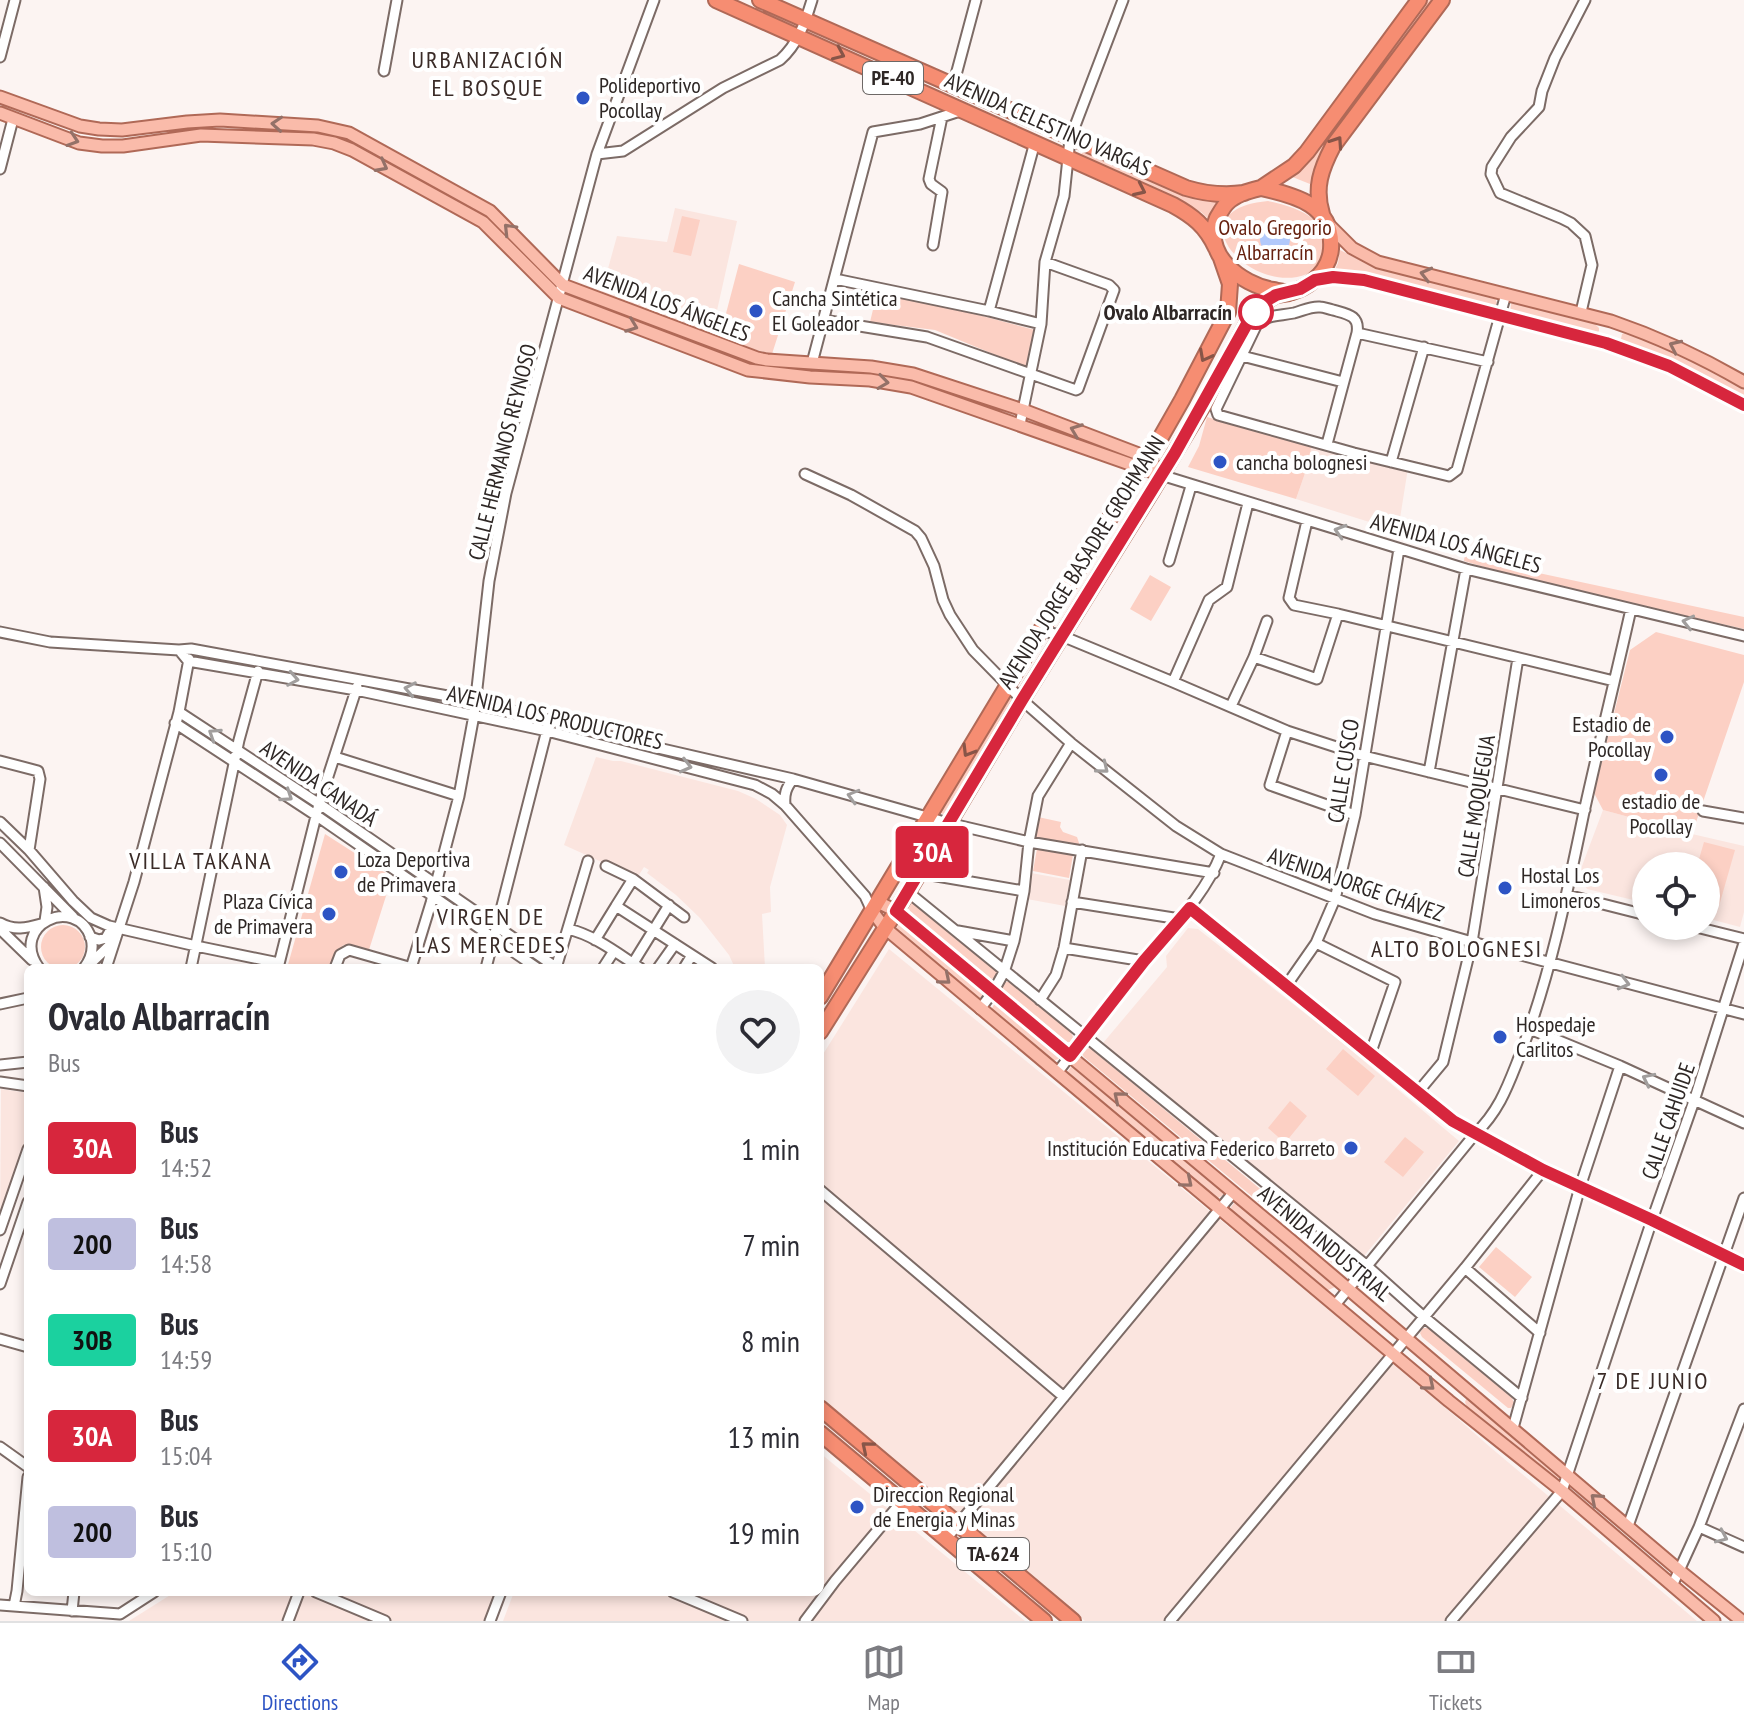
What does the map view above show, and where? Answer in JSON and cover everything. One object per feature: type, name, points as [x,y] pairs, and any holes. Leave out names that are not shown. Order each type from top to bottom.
[{"type":"highway","name":"AVENIDA CELESTINO VARGAS","points":[[716,0],[1190,214],[1209,234],[1218,253]]},
{"type":"highway","name":"AVENIDA CELESTINO VARGAS","points":[[760,0],[1186,188],[1224,195],[1244,193]]},
{"type":"highway","points":[[1419,0],[1294,166],[1261,188],[1227,203],[1221,210],[1214,226],[1218,253],[1245,280],[1289,293],[1315,280],[1323,270],[1331,253],[1331,240],[1318,203],[1320,173],[1333,146],[1442,0]]},
{"type":"highway","points":[[984,119],[990,103]]},
{"type":"highway","points":[[1261,188],[1298,197],[1325,219]]},
{"type":"highway","name":"AVENIDA JORGE BASADRE GROHMANN","points":[[824,991],[1182,400],[1228,312],[1230,284],[1218,253]]},
{"type":"highway","name":"AVENIDA JORGE BASADRE GROHMANN","points":[[824,1026],[1161,475],[1209,409],[1248,322],[1266,301],[1289,293]]},
{"type":"highway","points":[[1182,400],[1209,409]]},
{"type":"highway","points":[[836,972],[851,982]]},
{"type":"highway","name":"TA-624","points":[[824,1411],[1073,1621]]},
{"type":"highway","name":"TA-624","points":[[824,1436],[1044,1621]]},
{"type":"main road","name":"AVENIDA LOS ÁNGELES","points":[[0,97],[80,126],[109,130],[220,120],[329,128],[358,137],[498,218],[563,285],[775,367],[911,387],[1144,463]]},
{"type":"main road","points":[[19,121],[29,108]]},
{"type":"main road","name":"AVENIDA LOS ÁNGELES","points":[[0,113],[79,143],[102,146],[201,135],[324,141],[352,150],[491,228],[559,298],[748,370],[812,363],[871,367],[913,374],[1023,410],[1144,463],[1161,475]]},
{"type":"main road","points":[[460,209],[466,197]]},
{"type":"main road","points":[[1325,219],[1352,248],[1378,262],[1611,321],[1677,346],[1744,382]]},
{"type":"main road","points":[[1315,280],[1333,277],[1364,280],[1606,343],[1669,366],[1744,405]]},
{"type":"main road","points":[[1606,343],[1611,321]]},
{"type":"main road","name":"AVENIDA INDUSTRIAL","points":[[875,906],[896,911],[1741,1621]]},
{"type":"main road","name":"AVENIDA INDUSTRIAL","points":[[875,906],[885,928],[980,1009],[1392,1354],[1562,1491],[1714,1621]]},
{"type":"main road","points":[[1642,1560],[1653,1547]]},
{"type":"main road","points":[[1696,1606],[1706,1592]]},
{"type":"street","points":[[0,57],[15,0]]},
{"type":"street","points":[[384,71],[397,0]]},
{"type":"street","name":"CALLE HERMANOS REYNOSO","points":[[413,964],[459,796],[474,715],[489,581],[506,493],[597,154],[654,0]]},
{"type":"street","points":[[597,154],[623,151],[723,88],[780,60],[799,37],[812,0]]},
{"type":"street","points":[[953,86],[976,0]]},
{"type":"street","points":[[1020,424],[1041,324],[1045,262],[1064,196],[1070,139],[1123,0]]},
{"type":"street","points":[[1581,312],[1592,265],[1585,236],[1571,223],[1500,193],[1491,174],[1492,167],[1511,137],[1539,107],[1551,68],[1585,0]]},
{"type":"street","points":[[812,363],[873,132],[920,124],[964,110]]},
{"type":"street","points":[[933,245],[942,192],[929,179],[942,117]]},
{"type":"street","points":[[0,169],[19,121]]},
{"type":"street","points":[[989,311],[1035,142]]},
{"type":"street","points":[[823,320],[927,337],[1078,389],[1114,290],[1109,285],[1045,262]]},
{"type":"street","points":[[835,279],[1041,324]]},
{"type":"street","points":[[1327,444],[1357,333],[1356,319],[1319,307],[1273,315],[1257,324],[1242,356],[1209,409],[1220,416],[1449,476],[1457,470],[1506,294]]},
{"type":"street","points":[[1357,333],[1488,362]]},
{"type":"street","points":[[1391,462],[1424,347]]},
{"type":"street","points":[[1242,356],[1343,382]]},
{"type":"street","name":"AVENIDA JORGE CHÁVEZ","points":[[805,474],[851,495],[915,531],[934,566],[950,615],[973,650],[1007,686],[1071,743],[1176,826],[1221,854],[1375,914],[1744,1014]]},
{"type":"street","name":"AVENIDA LOS ÁNGELES","points":[[1161,475],[1466,569],[1744,636]]},
{"type":"street","points":[[1169,561],[1191,486]]},
{"type":"street","points":[[1173,682],[1209,600],[1227,587],[1248,503]]},
{"type":"street","points":[[1307,521],[1290,593],[1290,602],[1294,605],[1614,681]]},
{"type":"street","name":"CALLE CUSCO","points":[[1286,986],[1316,943],[1335,899],[1355,815],[1399,549]]},
{"type":"street","points":[[1429,772],[1466,569]]},
{"type":"street","points":[[1335,1305],[1488,1122],[1502,1101],[1530,1029],[1567,895],[1631,609]]},
{"type":"street","points":[[1254,657],[1317,679],[1338,614]]},
{"type":"street","points":[[1231,706],[1267,621]]},
{"type":"street","points":[[1041,630],[1062,636],[1287,731],[1364,756],[1585,810]]},
{"type":"street","name":"AVENIDA LOS PRODUCTORES","points":[[0,632],[50,642],[191,649],[260,661],[740,780],[772,794],[785,805],[875,906]]},
{"type":"street","points":[[105,964],[110,931],[134,882],[179,712],[191,649]]},
{"type":"street","points":[[179,650],[188,661]]},
{"type":"street","name":"CALLE MOQUEGUA","points":[[1418,1092],[1443,1062],[1472,942],[1518,658]]},
{"type":"street","name":"AVENIDA LOS PRODUCTORES","points":[[188,661],[475,701],[632,742],[793,779],[948,823],[1029,842],[1214,873]]},
{"type":"street","points":[[192,964],[260,661]]},
{"type":"street","points":[[278,964],[319,804],[357,685]]},
{"type":"street","name":"AVENIDA CANADÁ","points":[[179,712],[319,804],[550,964]]},
{"type":"street","points":[[487,964],[549,719]]},
{"type":"street","name":"AVENIDA CANADÁ","points":[[175,723],[317,816],[531,964]]},
{"type":"street","points":[[1287,731],[1270,785],[1355,815]]},
{"type":"street","points":[[980,1009],[1004,972],[1014,941],[1038,796],[1071,743]]},
{"type":"street","points":[[335,757],[459,796]]},
{"type":"street","points":[[0,761],[38,771],[40,775],[29,850]]},
{"type":"street","points":[[785,805],[784,795],[793,779]]},
{"type":"street","points":[[1703,811],[1744,818]]},
{"type":"street","points":[[0,822],[91,918],[274,964]]},
{"type":"street","points":[[0,843],[86,928],[103,964]]},
{"type":"street","points":[[1040,1000],[1056,975],[1064,948],[1082,850]]},
{"type":"street","points":[[1057,1073],[1144,961],[1190,908],[1214,873],[1221,854]]},
{"type":"street","points":[[557,964],[588,861]]},
{"type":"street","points":[[606,866],[633,879],[684,917]]},
{"type":"street","points":[[919,873],[1024,891]]},
{"type":"street","points":[[595,940],[633,879]]},
{"type":"street","points":[[37,964],[31,947],[47,907],[44,887]]},
{"type":"street","points":[[908,892],[1366,1265],[1522,1398]]},
{"type":"street","points":[[1567,895],[1632,911]]},
{"type":"street","points":[[1072,902],[1180,919]]},
{"type":"street","points":[[636,964],[669,905]]},
{"type":"street","points":[[616,906],[706,964]]},
{"type":"street","points":[[1190,908],[1453,1121],[1543,1170],[1744,1265]]},
{"type":"street","points":[[0,926],[25,929],[62,917],[78,921]]},
{"type":"street","points":[[0,926],[36,964]]},
{"type":"street","points":[[568,929],[595,940],[630,964]]},
{"type":"street","points":[[957,931],[1014,941]]},
{"type":"street","points":[[1720,934],[1744,941]]},
{"type":"street","points":[[91,939],[110,939]]},
{"type":"street","points":[[86,964],[91,956],[91,939]]},
{"type":"street","points":[[89,964],[100,956],[110,939]]},
{"type":"street","name":"CALLE CAHUIDE","points":[[1562,1491],[1694,1101],[1744,941]]},
{"type":"street","points":[[1316,943],[1395,982],[1370,1055]]},
{"type":"street","points":[[661,964],[675,944]]},
{"type":"street","points":[[1064,948],[1144,961]]},
{"type":"street","points":[[337,964],[340,955],[349,950],[398,964]]},
{"type":"street","points":[[606,964],[614,951]]},
{"type":"street","points":[[686,964],[692,955]]},
{"type":"street","points":[[0,1004],[24,999]]},
{"type":"street","points":[[1530,1029],[1744,1123]]},
{"type":"street","points":[[0,1065],[24,1062]]},
{"type":"street","points":[[1513,1428],[1580,1187],[1620,1066]]},
{"type":"street","points":[[1,1082],[24,1085]]},
{"type":"street","points":[[0,1230],[24,1161]]},
{"type":"street","points":[[1170,1621],[1543,1170]]},
{"type":"street","points":[[824,1193],[1064,1397]]},
{"type":"street","points":[[946,1539],[1233,1193]]},
{"type":"street","points":[[1628,1526],[1744,1198]]},
{"type":"street","points":[[0,1284],[7,1255],[24,1213]]},
{"type":"street","points":[[0,1247],[7,1255]]},
{"type":"street","points":[[1465,1268],[1540,1333]]},
{"type":"street","points":[[0,1339],[24,1346]]},
{"type":"street","points":[[1672,1586],[1699,1527],[1744,1409]]},
{"type":"street","points":[[0,1447],[24,1464]]},
{"type":"street","points":[[824,1596],[914,1487]]},
{"type":"street","points":[[1451,1621],[1562,1491]]},
{"type":"street","points":[[14,1606],[24,1518]]},
{"type":"street","points":[[1699,1527],[1744,1547]]},
{"type":"street","points":[[72,1611],[74,1596]]},
{"type":"street","points":[[0,1605],[120,1614],[148,1596]]},
{"type":"street","points":[[288,1621],[297,1596]]},
{"type":"street","points":[[490,1621],[499,1596]]},
{"type":"street","points":[[683,1596],[742,1621]]},
{"type":"street","points":[[805,1621],[824,1596]]},
{"type":"street","points":[[339,1597],[385,1621]]},
{"type":"shaded area","points":[[675,208],[737,221],[712,333],[601,294],[617,236],[667,242]]},
{"type":"shaded area","points":[[1311,446],[1408,468],[1398,531],[1296,499],[1310,459]]},
{"type":"shaded area","points":[[596,757],[738,791],[756,799],[780,815],[787,825],[770,887],[771,912],[762,914],[765,964],[733,964],[700,918],[647,873],[649,870],[644,867],[637,878],[564,845]]},
{"type":"shaded area","points":[[1603,810],[1744,846],[1744,912],[1740,927],[1720,922],[1720,852],[1632,852],[1632,900],[1587,889],[1579,874]]},
{"type":"shaded area","points":[[1031,873],[1070,880],[1065,906],[1027,899]]},
{"type":"shaded area","points":[[1188,928],[1198,929],[1339,1040],[1459,1141],[1364,1256],[1103,1043],[1167,967],[1166,956]]},
{"type":"shaded area","points":[[889,949],[1383,1353],[1697,1621],[1085,1621],[824,1404],[824,1053]]},
{"type":"shaded area","points":[[1,1089],[24,1092],[24,1160],[0,1235]]},
{"type":"shaded area","points":[[824,1456],[1025,1621],[503,1621],[512,1596],[824,1596]]},
{"type":"shaded area","points":[[169,1596],[497,1596],[487,1621],[129,1621]]},
{"type":"green space","points":[[1426,0],[1437,0],[1317,163],[1310,184],[1290,176],[1348,107]]},
{"type":"green space","points":[[1087,149],[1193,196],[1221,200],[1212,222],[1192,207],[1084,161],[1081,154]]},
{"type":"green space","name":"Ovalo Gregorio Albarracín","points":[[1268,201],[1301,211],[1321,227],[1326,238],[1325,256],[1314,270],[1285,278],[1264,274],[1230,250],[1223,234],[1226,219],[1240,208]]},
{"type":"green space","points":[[682,216],[700,220],[691,256],[673,252]]},
{"type":"green space","points":[[1340,250],[1378,269],[1495,298],[1497,303],[1493,309],[1333,273]]},
{"type":"green space","name":"Cancha Sintética El Goleador","points":[[739,264],[795,282],[772,354],[719,340]]},
{"type":"green space","points":[[877,293],[1035,330],[1027,368],[935,330],[870,322]]},
{"type":"green space","points":[[1511,304],[1595,324],[1599,331],[1595,335],[1510,313]]},
{"type":"green space","points":[[1627,332],[1667,347],[1744,386],[1744,402],[1620,344],[1622,334]]},
{"type":"green space","points":[[1207,417],[1311,446],[1310,459],[1296,499],[1188,467],[1199,446]]},
{"type":"green space","points":[[1465,552],[1534,572],[1744,617],[1744,629],[1531,581],[1464,561]]},
{"type":"green space","points":[[1150,575],[1171,587],[1151,621],[1130,609]]},
{"type":"green space","name":"Estadio de Pocollay","points":[[1656,632],[1744,655],[1744,682],[1692,834],[1603,810],[1594,793],[1630,650]]},
{"type":"green space","points":[[1008,698],[1013,699],[1014,705],[948,813],[941,813],[939,810]]},
{"type":"green space","points":[[1038,817],[1061,822],[1063,832],[1077,837],[1080,846],[1035,838]]},
{"type":"green space","points":[[325,834],[392,877],[368,953],[343,945],[337,964],[288,964]]},
{"type":"green space","points":[[1704,842],[1735,850],[1720,902],[1720,852],[1701,852]]},
{"type":"green space","points":[[1037,849],[1073,855],[1069,878],[1033,871]]},
{"type":"green space","points":[[912,903],[916,903],[995,968],[997,973],[994,978],[991,979],[910,912]]},
{"type":"green space","points":[[903,924],[986,996],[978,1000],[899,934],[896,929]]},
{"type":"green space","points":[[63,925],[79,931],[85,947],[79,963],[47,963],[41,947],[47,931]]},
{"type":"green space","points":[[1005,982],[1010,982],[1071,1032],[1073,1037],[1070,1042],[1004,990]]},
{"type":"green space","points":[[999,1003],[1060,1053],[1061,1058],[1053,1061],[995,1013],[992,1008]]},
{"type":"green space","points":[[1090,1048],[1353,1266],[1355,1271],[1351,1276],[1084,1057],[1085,1049]]},
{"type":"green space","points":[[1343,1049],[1375,1076],[1358,1096],[1326,1069]]},
{"type":"green space","points":[[1071,1067],[1077,1068],[1224,1195],[1216,1199],[1070,1077],[1068,1071]]},
{"type":"green space","points":[[1290,1101],[1307,1116],[1285,1143],[1268,1128]]},
{"type":"green space","points":[[1405,1137],[1424,1152],[1403,1177],[1384,1162]]},
{"type":"green space","points":[[1234,1203],[1240,1204],[1335,1287],[1326,1291],[1233,1213],[1231,1207]]},
{"type":"green space","points":[[1496,1247],[1532,1277],[1515,1297],[1479,1267]]},
{"type":"green space","points":[[1423,1328],[1428,1328],[1512,1398],[1514,1403],[1511,1408],[1422,1337],[1420,1333]]},
{"type":"green space","points":[[1467,1397],[1562,1477],[1554,1481],[1467,1407]]},
{"type":"water","points":[[1275,224],[1286,228],[1290,239],[1286,250],[1275,254],[1264,250],[1260,239],[1264,228]]},
{"type":"bus line","name":"30A","points":[[1744,405],[1669,366],[1606,343],[1364,280],[1333,277],[1315,280],[1300,289],[1276,295],[1266,301],[1248,322],[1175,453],[896,911],[1070,1056],[1190,908],[1453,1121],[1543,1170],[1744,1265]]},
{"type":"place","name":"Polideportivo Pocollay","points":[[583,98]]},
{"type":"place","name":"Cancha Sintética El Goleador","points":[[756,311]]},
{"type":"place","name":"Ovalo Albarracín","points":[[1256,312]]},
{"type":"place","name":"cancha bolognesi","points":[[1220,462]]},
{"type":"place","name":"Estadio de Pocollay","points":[[1667,737]]},
{"type":"place","name":"estadio de Pocollay","points":[[1661,775]]},
{"type":"place","name":"Loza Deportiva de Primavera","points":[[341,872]]},
{"type":"place","name":"Hostal Los Limoneros","points":[[1505,888]]},
{"type":"place","name":"Plaza Cívica de Primavera","points":[[329,914]]},
{"type":"place","name":"Hospedaje Carlitos","points":[[1500,1037]]},
{"type":"place","name":"Institución Educativa Federico Barreto","points":[[1351,1148]]},
{"type":"place","name":"Direccion Regional de Energia y Minas","points":[[857,1507]]},
{"type":"district","name":"URBANIZACIÓN EL BOSQUE","points":[[488,74]]},
{"type":"district","name":"VILLA TAKANA","points":[[201,861]]},
{"type":"district","name":"VIRGEN DE LAS MERCEDES","points":[[491,931]]},
{"type":"district","name":"ALTO BOLOGNESI","points":[[1457,949]]},
{"type":"district","name":"7 DE JUNIO","points":[[1653,1381]]}]
